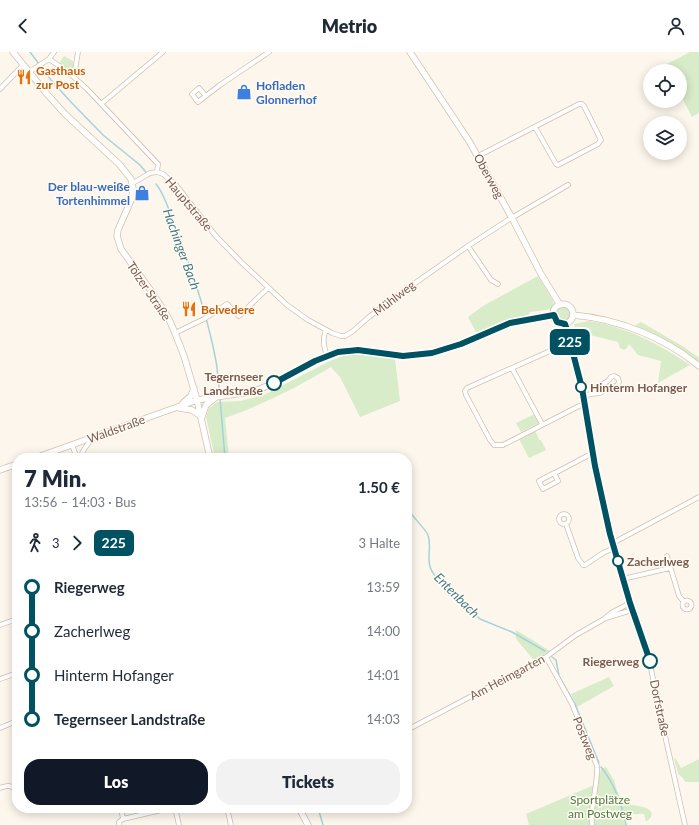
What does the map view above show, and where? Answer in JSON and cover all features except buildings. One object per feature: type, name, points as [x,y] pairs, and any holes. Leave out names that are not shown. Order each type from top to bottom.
[{"type":"main road","points":[[13,52],[65,114],[124,170],[133,183]]},
{"type":"main road","name":"Oberweg","points":[[410,52],[462,129],[512,218],[541,274],[560,305]]},
{"type":"main road","name":"Tölzer Straße","points":[[133,183],[132,198],[119,226],[117,236],[118,241],[121,249],[162,307],[175,334],[184,356],[198,400],[209,453]]},
{"type":"main road","points":[[564,304],[569,307],[573,315],[565,324],[557,322],[554,315],[555,310],[560,305],[564,304]]},
{"type":"main road","points":[[198,400],[246,393],[264,388],[327,356],[347,350],[403,356],[432,353],[461,344],[510,323],[554,315]]},
{"type":"main road","points":[[573,315],[606,320],[639,331],[668,345],[699,366]]},
{"type":"main road","points":[[174,408],[185,402],[191,396],[194,388]]},
{"type":"main road","points":[[174,408],[192,410],[202,417],[206,405],[218,396]]},
{"type":"main road","name":"Waldstraße","points":[[49,453],[198,400]]},
{"type":"main road","points":[[0,470],[12,466]]},
{"type":"main road","points":[[302,813],[308,825]]},
{"type":"street","points":[[29,72],[49,60],[54,52]]},
{"type":"street","points":[[74,77],[78,52]]},
{"type":"street","points":[[101,104],[162,52]]},
{"type":"street","points":[[205,96],[269,52]]},
{"type":"street","points":[[49,60],[74,77],[101,104],[158,164],[157,172]]},
{"type":"street","points":[[0,89],[24,65]]},
{"type":"street","points":[[478,156],[579,104],[582,104],[601,140],[598,144],[558,165],[535,127]]},
{"type":"street","name":"Hauptstraße","points":[[133,183],[148,174],[157,172],[163,174],[176,185],[215,235],[268,288],[293,310],[318,326]]},
{"type":"street","name":"Mühlweg","points":[[318,326],[341,336],[348,335],[403,291],[468,246],[568,185]]},
{"type":"street","points":[[468,246],[491,280],[498,284]]},
{"type":"street","points":[[175,334],[206,318],[227,304],[239,316],[268,288]]},
{"type":"street","name":"Dorfstraße","points":[[565,324],[585,403],[593,454],[614,546],[632,610],[650,661],[657,700],[685,825]]},
{"type":"street","points":[[326,330],[324,335],[324,345],[327,356]]},
{"type":"street","points":[[570,342],[467,388],[466,395],[494,445],[503,445],[585,403]]},
{"type":"street","points":[[512,368],[542,424]]},
{"type":"street","points":[[583,396],[600,393],[610,387],[617,386],[619,382],[618,378],[614,376],[611,377],[608,381],[597,387],[591,394]]},
{"type":"street","points":[[81,453],[88,443],[100,435]]},
{"type":"street","points":[[72,445],[74,453]]},
{"type":"street","points":[[554,473],[558,481],[542,489],[538,481],[587,456],[593,454]]},
{"type":"street","points":[[566,524],[578,558],[583,565],[586,565],[614,546],[699,497]]},
{"type":"street","points":[[667,556],[679,596],[684,602]]},
{"type":"street","points":[[623,579],[670,568]]},
{"type":"street","name":"Am Heimgarten","points":[[604,619],[610,613],[630,603]]},
{"type":"street","name":"Am Heimgarten","points":[[412,727],[546,657],[576,635],[604,619],[632,610]]},
{"type":"street","points":[[0,625],[12,621]]},
{"type":"street","name":"Postweg","points":[[546,657],[572,704],[596,766],[597,774],[591,815],[592,825]]},
{"type":"street","points":[[0,679],[12,675]]},
{"type":"street","points":[[0,728],[12,723]]},
{"type":"street","points":[[0,788],[6,785],[12,787]]},
{"type":"street","points":[[122,813],[123,819]]},
{"type":"street","points":[[119,825],[119,822],[123,819],[151,813]]},
{"type":"street","points":[[176,813],[179,825]]},
{"type":"street","points":[[228,813],[231,825]]},
{"type":"green space","points":[[690,52],[699,52],[699,113],[692,117],[687,107],[687,64],[667,64]]},
{"type":"green space","points":[[64,56],[73,61],[73,71],[59,64]]},
{"type":"green space","points":[[538,276],[553,301],[554,305],[552,309],[530,312],[528,315],[513,319],[477,334],[468,317],[483,306]]},
{"type":"green space","points":[[563,307],[568,309],[570,314],[568,319],[563,321],[558,319],[556,314],[558,309]]},
{"type":"green space","points":[[589,321],[616,327],[642,337],[690,365],[658,383],[661,361],[638,355],[629,344],[624,350],[620,348],[618,342],[586,334],[585,339],[577,340],[574,324]]},
{"type":"green space","points":[[641,322],[684,347],[699,358],[699,363],[634,326]]},
{"type":"green space","points":[[348,354],[395,359],[400,401],[360,417],[340,377],[331,367],[280,395],[225,418],[228,453],[214,453],[206,417],[209,408],[217,402],[241,401],[264,395],[328,362]]},
{"type":"green space","points":[[535,414],[539,423],[521,432],[516,423]]},
{"type":"green space","points":[[535,430],[539,440],[541,440],[546,450],[529,458],[519,439]]},
{"type":"green space","points":[[516,630],[550,651],[534,660],[516,639]]},
{"type":"green space","points":[[609,677],[614,686],[577,707],[571,694]]},
{"type":"green space","points":[[674,758],[681,768],[699,759],[699,782],[685,782],[678,774]]},
{"type":"green space","name":"Sportplätze am Postweg","points":[[606,767],[614,779],[618,793],[623,801],[645,808],[652,813],[651,817],[646,822],[644,814],[622,814],[625,825],[529,825],[526,814],[594,785],[594,787],[601,769]]},
{"type":"waterway","name":"Hachinger Bach","points":[[30,52],[51,80],[70,101],[103,135],[140,165],[149,176]]},
{"type":"waterway","name":"Hachinger Bach","points":[[156,184],[166,202],[198,290],[217,365],[220,394]]},
{"type":"waterway","name":"Hachinger Bach","points":[[220,398],[225,453]]},
{"type":"waterway","name":"Entenbach","points":[[412,515],[428,535],[430,546],[429,561],[432,572],[436,577],[480,619],[512,632],[545,651]]},
{"type":"waterway","name":"Entenbach","points":[[552,657],[556,660],[559,676],[575,704],[599,763]]},
{"type":"waterway","points":[[601,767],[606,773],[617,794],[626,825]]},
{"type":"waterway","name":"Hachinger Bach","points":[[319,813],[323,825]]},
{"type":"bus line","name":"225","points":[[274,383],[315,361],[338,352],[358,350],[403,356],[415,356],[432,353],[461,344],[510,323],[554,315],[555,320],[565,324],[567,330],[582,388],[595,466],[610,534],[630,603],[650,661]]},
{"type":"place","name":"Gasthaus zur Post","points":[[24,77]]},
{"type":"place","name":"Hofladen Glonnerhof","points":[[244,92]]},
{"type":"place","name":"Der blau-weiße Tortenhimmel","points":[[142,193]]},
{"type":"place","name":"Belvedere","points":[[189,309]]},
{"type":"place","name":"Tegernseer Landstraße","points":[[274,383]]},
{"type":"place","name":"Hinterm Hofanger","points":[[581,387]]},
{"type":"place","name":"Zacherlweg","points":[[618,561]]},
{"type":"place","name":"Riegerweg","points":[[650,661]]}]
